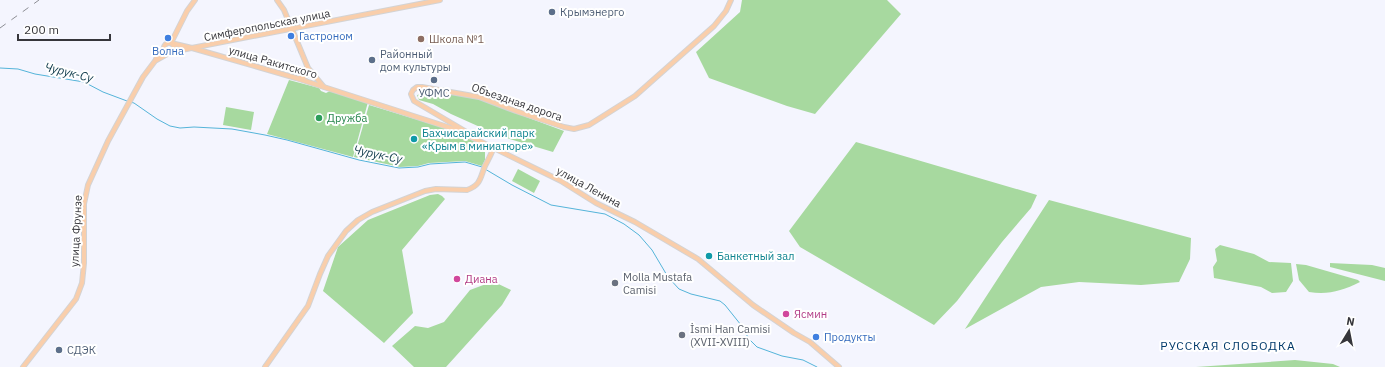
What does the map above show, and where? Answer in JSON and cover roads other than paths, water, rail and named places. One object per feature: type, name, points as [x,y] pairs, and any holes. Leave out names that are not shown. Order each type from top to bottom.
[{"type":"main road","points":[[155,62],[167,44],[171,44],[187,11],[196,0]]},
{"type":"main road","points":[[277,0],[284,10],[307,65],[323,87]]},
{"type":"main road","name":"Симферопольская улица","points":[[192,48],[440,0]]},
{"type":"main road","name":"Объездная дорога","points":[[482,142],[414,101],[411,94],[413,90],[417,87],[422,87],[469,94],[564,128],[582,128],[590,125],[635,96],[714,26],[726,11],[731,0]]},
{"type":"main road","points":[[164,48],[166,52],[171,52],[174,47],[171,44]]},
{"type":"main road","name":"улица Ракитского","points":[[171,44],[192,48],[323,87]]},
{"type":"main road","name":"улица Фрунзе","points":[[23,367],[65,314],[79,293],[84,263],[84,204],[88,185],[108,141],[142,77],[155,62],[171,52],[192,48]]},
{"type":"main road","points":[[296,78],[306,76],[308,72],[307,65]]},
{"type":"main road","name":"улица Ленина","points":[[323,87],[457,130],[493,149],[561,181],[596,203],[635,222],[698,259],[753,305],[810,342],[839,367]]},
{"type":"main road","points":[[265,367],[311,302],[320,274],[328,256],[346,231],[358,220],[372,212],[425,190],[467,190],[471,188],[481,179],[484,168],[493,149]]},
{"type":"waterway","name":"Чурук-Су","points":[[0,68],[18,69],[35,74],[84,82],[103,92],[127,101]]},
{"type":"waterway","name":"Чурук-Су","points":[[130,102],[134,103],[170,126],[180,128],[194,127],[232,129],[265,135],[359,160],[399,168],[465,162],[482,167]]},
{"type":"waterway","name":"Чурук-Су","points":[[485,169],[551,205],[605,214],[624,224],[639,235],[652,250],[668,277],[679,289],[691,294],[720,301],[725,305],[741,325],[749,339],[757,347],[782,356],[803,360],[817,367]]},
{"type":"railway","points":[[0,28],[39,0]]},
{"type":"place","name":"Крымэнерго","points":[[552,12]]},
{"type":"place","name":"Гастроном","points":[[291,36]]},
{"type":"place","name":"Волна","points":[[168,38]]},
{"type":"place","name":"Школа №1","points":[[421,39]]},
{"type":"place","name":"Районный дом культуры","points":[[372,60]]},
{"type":"place","name":"УФМС","points":[[434,80]]},
{"type":"place","name":"Дружба","points":[[319,118]]},
{"type":"place","name":"Бахчисарайский парк «Крым в миниатюре»","points":[[414,139]]},
{"type":"place","name":"Банкетный зал","points":[[709,256]]},
{"type":"place","name":"Диана","points":[[457,279]]},
{"type":"place","name":"Molla Mustafa Camisi","points":[[615,283]]},
{"type":"place","name":"Ясмин","points":[[786,314]]},
{"type":"place","name":"İsmi Han Camisi (XVII-XVIII)","points":[[682,335]]},
{"type":"place","name":"Продукты","points":[[816,337]]},
{"type":"place","name":"СДЭК","points":[[59,350]]},
{"type":"district","name":"РУССКАЯ СЛОБОДКА","points":[[1228,345]]}]
